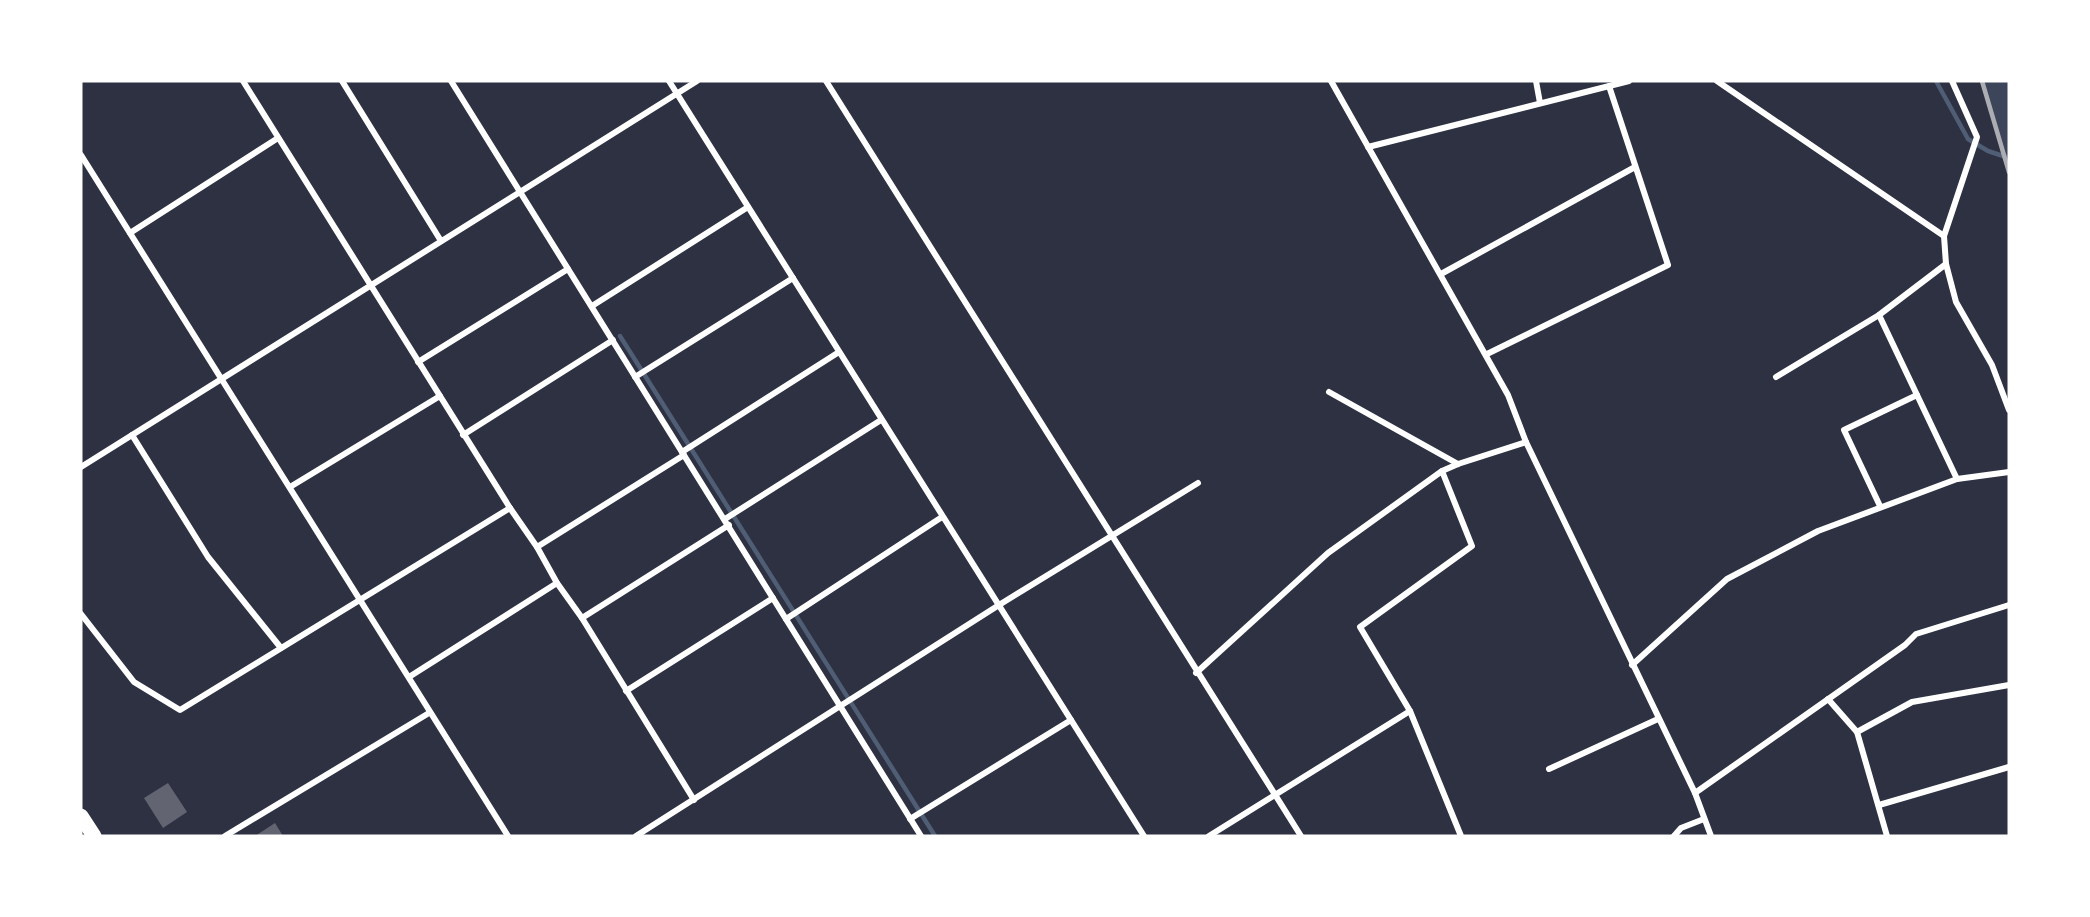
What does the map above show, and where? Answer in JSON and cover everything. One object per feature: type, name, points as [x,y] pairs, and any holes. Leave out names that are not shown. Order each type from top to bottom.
[{"type":"main road","points":[[81,816],[94,836]]},
{"type":"street","points":[[243,81],[463,435],[537,547],[557,583],[582,618],[694,800]]},
{"type":"street","points":[[342,81],[441,241]]},
{"type":"street","points":[[451,81],[613,340],[640,373],[684,452],[728,520],[786,619],[847,702],[921,836]]},
{"type":"street","points":[[669,81],[1144,836]]},
{"type":"street","points":[[81,467],[697,81]]},
{"type":"street","points":[[826,81],[1113,535],[1196,673],[1301,836]]},
{"type":"street","points":[[1331,81],[1508,395],[1526,442],[1695,793],[1711,836]]},
{"type":"street","points":[[1536,81],[1540,104]]},
{"type":"street","points":[[1368,147],[1629,81]]},
{"type":"street","points":[[1717,81],[1944,236]]},
{"type":"street","points":[[1952,81],[1977,137],[1944,236],[1946,264],[1956,302],[1992,365],[2009,410]]},
{"type":"street","points":[[1486,354],[1668,266],[1609,86]]},
{"type":"street","points":[[130,233],[278,138]]},
{"type":"street","points":[[81,155],[508,836]]},
{"type":"street","points":[[1441,274],[1635,167]]},
{"type":"street","points":[[592,306],[748,207]]},
{"type":"street","points":[[1776,377],[1878,315],[1946,264]]},
{"type":"street","points":[[418,362],[568,269]]},
{"type":"street","points":[[640,373],[793,278]]},
{"type":"street","points":[[1878,315],[1957,479]]},
{"type":"street","points":[[463,435],[613,340]]},
{"type":"street","points":[[537,547],[838,352]]},
{"type":"street","points":[[1329,392],[1458,464]]},
{"type":"street","points":[[1880,506],[1844,430],[1917,394]]},
{"type":"street","points":[[290,487],[440,396]]},
{"type":"street","points":[[582,618],[728,520],[737,511],[881,420]]},
{"type":"street","points":[[132,435],[208,557],[281,648]]},
{"type":"street","points":[[1196,673],[1328,553],[1442,471],[1526,442]]},
{"type":"street","points":[[1442,471],[1472,546],[1360,627],[1410,711],[1461,836]]},
{"type":"street","points":[[1632,665],[1727,579],[1818,531],[1957,479],[2009,472]]},
{"type":"street","points":[[636,836],[999,605],[1197,483]]},
{"type":"street","points":[[81,614],[134,681],[180,710],[510,508]]},
{"type":"street","points":[[786,619],[942,517]]},
{"type":"street","points":[[409,677],[557,583]]},
{"type":"street","points":[[626,691],[773,598]]},
{"type":"street","points":[[1695,793],[1905,645],[1916,634],[2009,605]]},
{"type":"street","points":[[1857,732],[1912,702],[2009,685]]},
{"type":"street","points":[[1828,699],[1857,732],[1887,836]]},
{"type":"street","points":[[1209,836],[1410,711]]},
{"type":"street","points":[[225,836],[429,712]]},
{"type":"street","points":[[1549,768],[1659,718]]},
{"type":"street","points":[[910,819],[1071,720]]},
{"type":"street","points":[[1879,805],[2009,767]]},
{"type":"street","points":[[1674,836],[1681,828],[1704,819]]},
{"type":"shaded area","points":[[1983,81],[2009,81],[2009,163]]},
{"type":"building","points":[[168,783],[187,812],[163,828],[144,798]]},
{"type":"building","points":[[275,823],[283,836],[255,836]]},
{"type":"waterway","points":[[1936,81],[1968,139],[1988,151],[2009,158]]},
{"type":"waterway","points":[[620,336],[935,836]]},
{"type":"railway","points":[[1982,81],[2009,172]]}]
